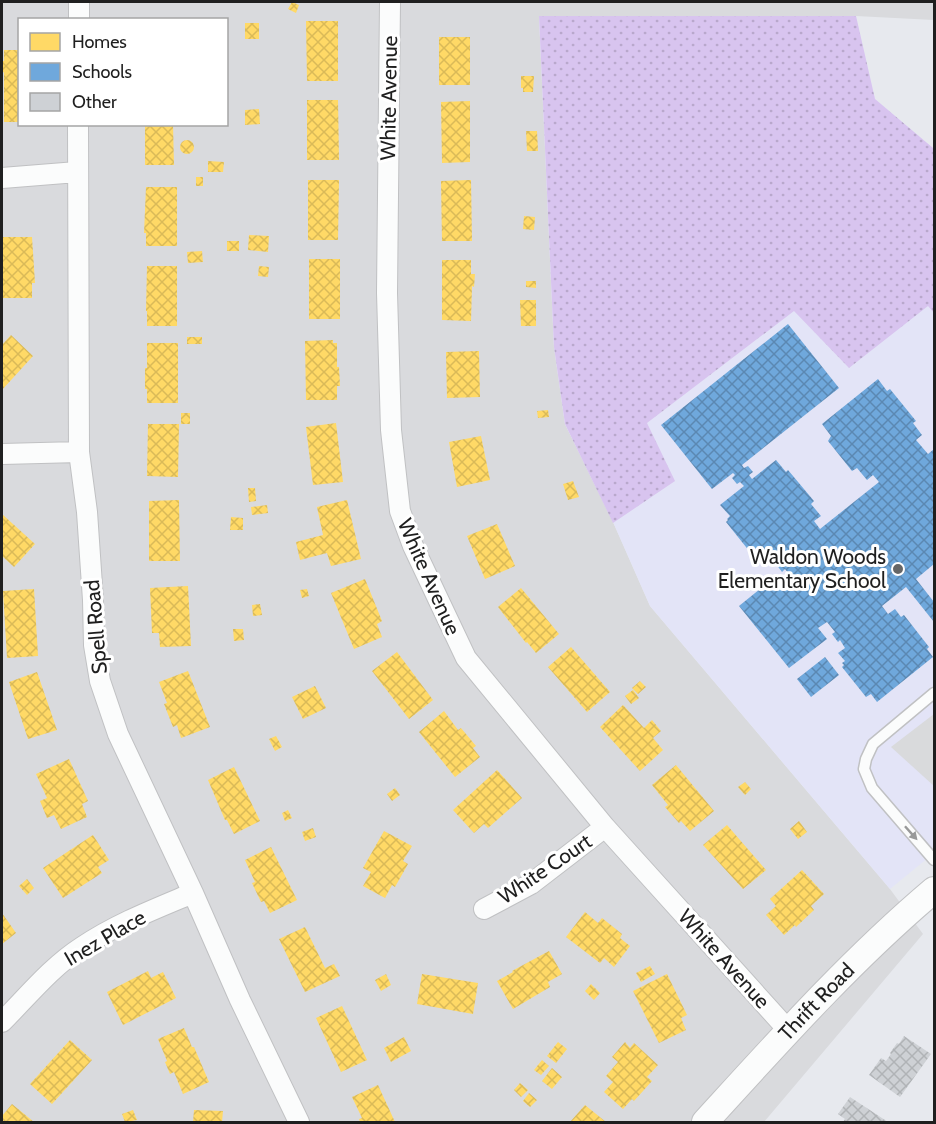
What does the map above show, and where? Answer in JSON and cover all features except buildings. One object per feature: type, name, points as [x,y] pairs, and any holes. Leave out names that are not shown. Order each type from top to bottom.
[{"type":"street","points":[[79,2],[79,18]]},
{"type":"street","name":"White Avenue","points":[[390,2],[387,293],[391,430],[400,511],[413,546],[466,658],[604,827],[789,1030]]},
{"type":"street","name":"Spell Road","points":[[78,126],[79,452],[87,512],[94,645],[100,681],[118,734],[193,893],[240,1000],[299,1122]]},
{"type":"street","points":[[2,178],[77,172]]},
{"type":"street","points":[[2,454],[79,452]]},
{"type":"street","name":"White Court","points":[[484,909],[531,884],[604,827]]},
{"type":"street","name":"Thrift Road","points":[[705,1122],[789,1030],[896,922],[934,890]]},
{"type":"street","name":"Inez Place","points":[[2,1022],[61,963],[81,947],[136,917],[193,893]]},
{"type":"lane","points":[[934,693],[873,744],[864,770],[872,788],[934,860]]},
{"type":"shaded area","points":[[2,2],[934,2],[934,20],[856,16],[539,16],[554,347],[565,424],[613,522],[650,606],[890,889],[923,934],[764,1122],[2,1122]]},
{"type":"shaded area","points":[[539,16],[856,16],[875,99],[933,148],[934,853],[890,889],[650,606],[613,522],[565,424],[554,347]]},
{"type":"shaded area","points":[[539,16],[856,16],[875,99],[934,151],[934,313],[928,306],[849,368],[794,311],[647,423],[675,481],[613,523],[565,424],[554,347]]},
{"type":"shaded area","points":[[934,714],[934,786],[891,747]]},
{"type":"place","name":"Waldon Woods Elementary School","points":[[898,569]]}]
